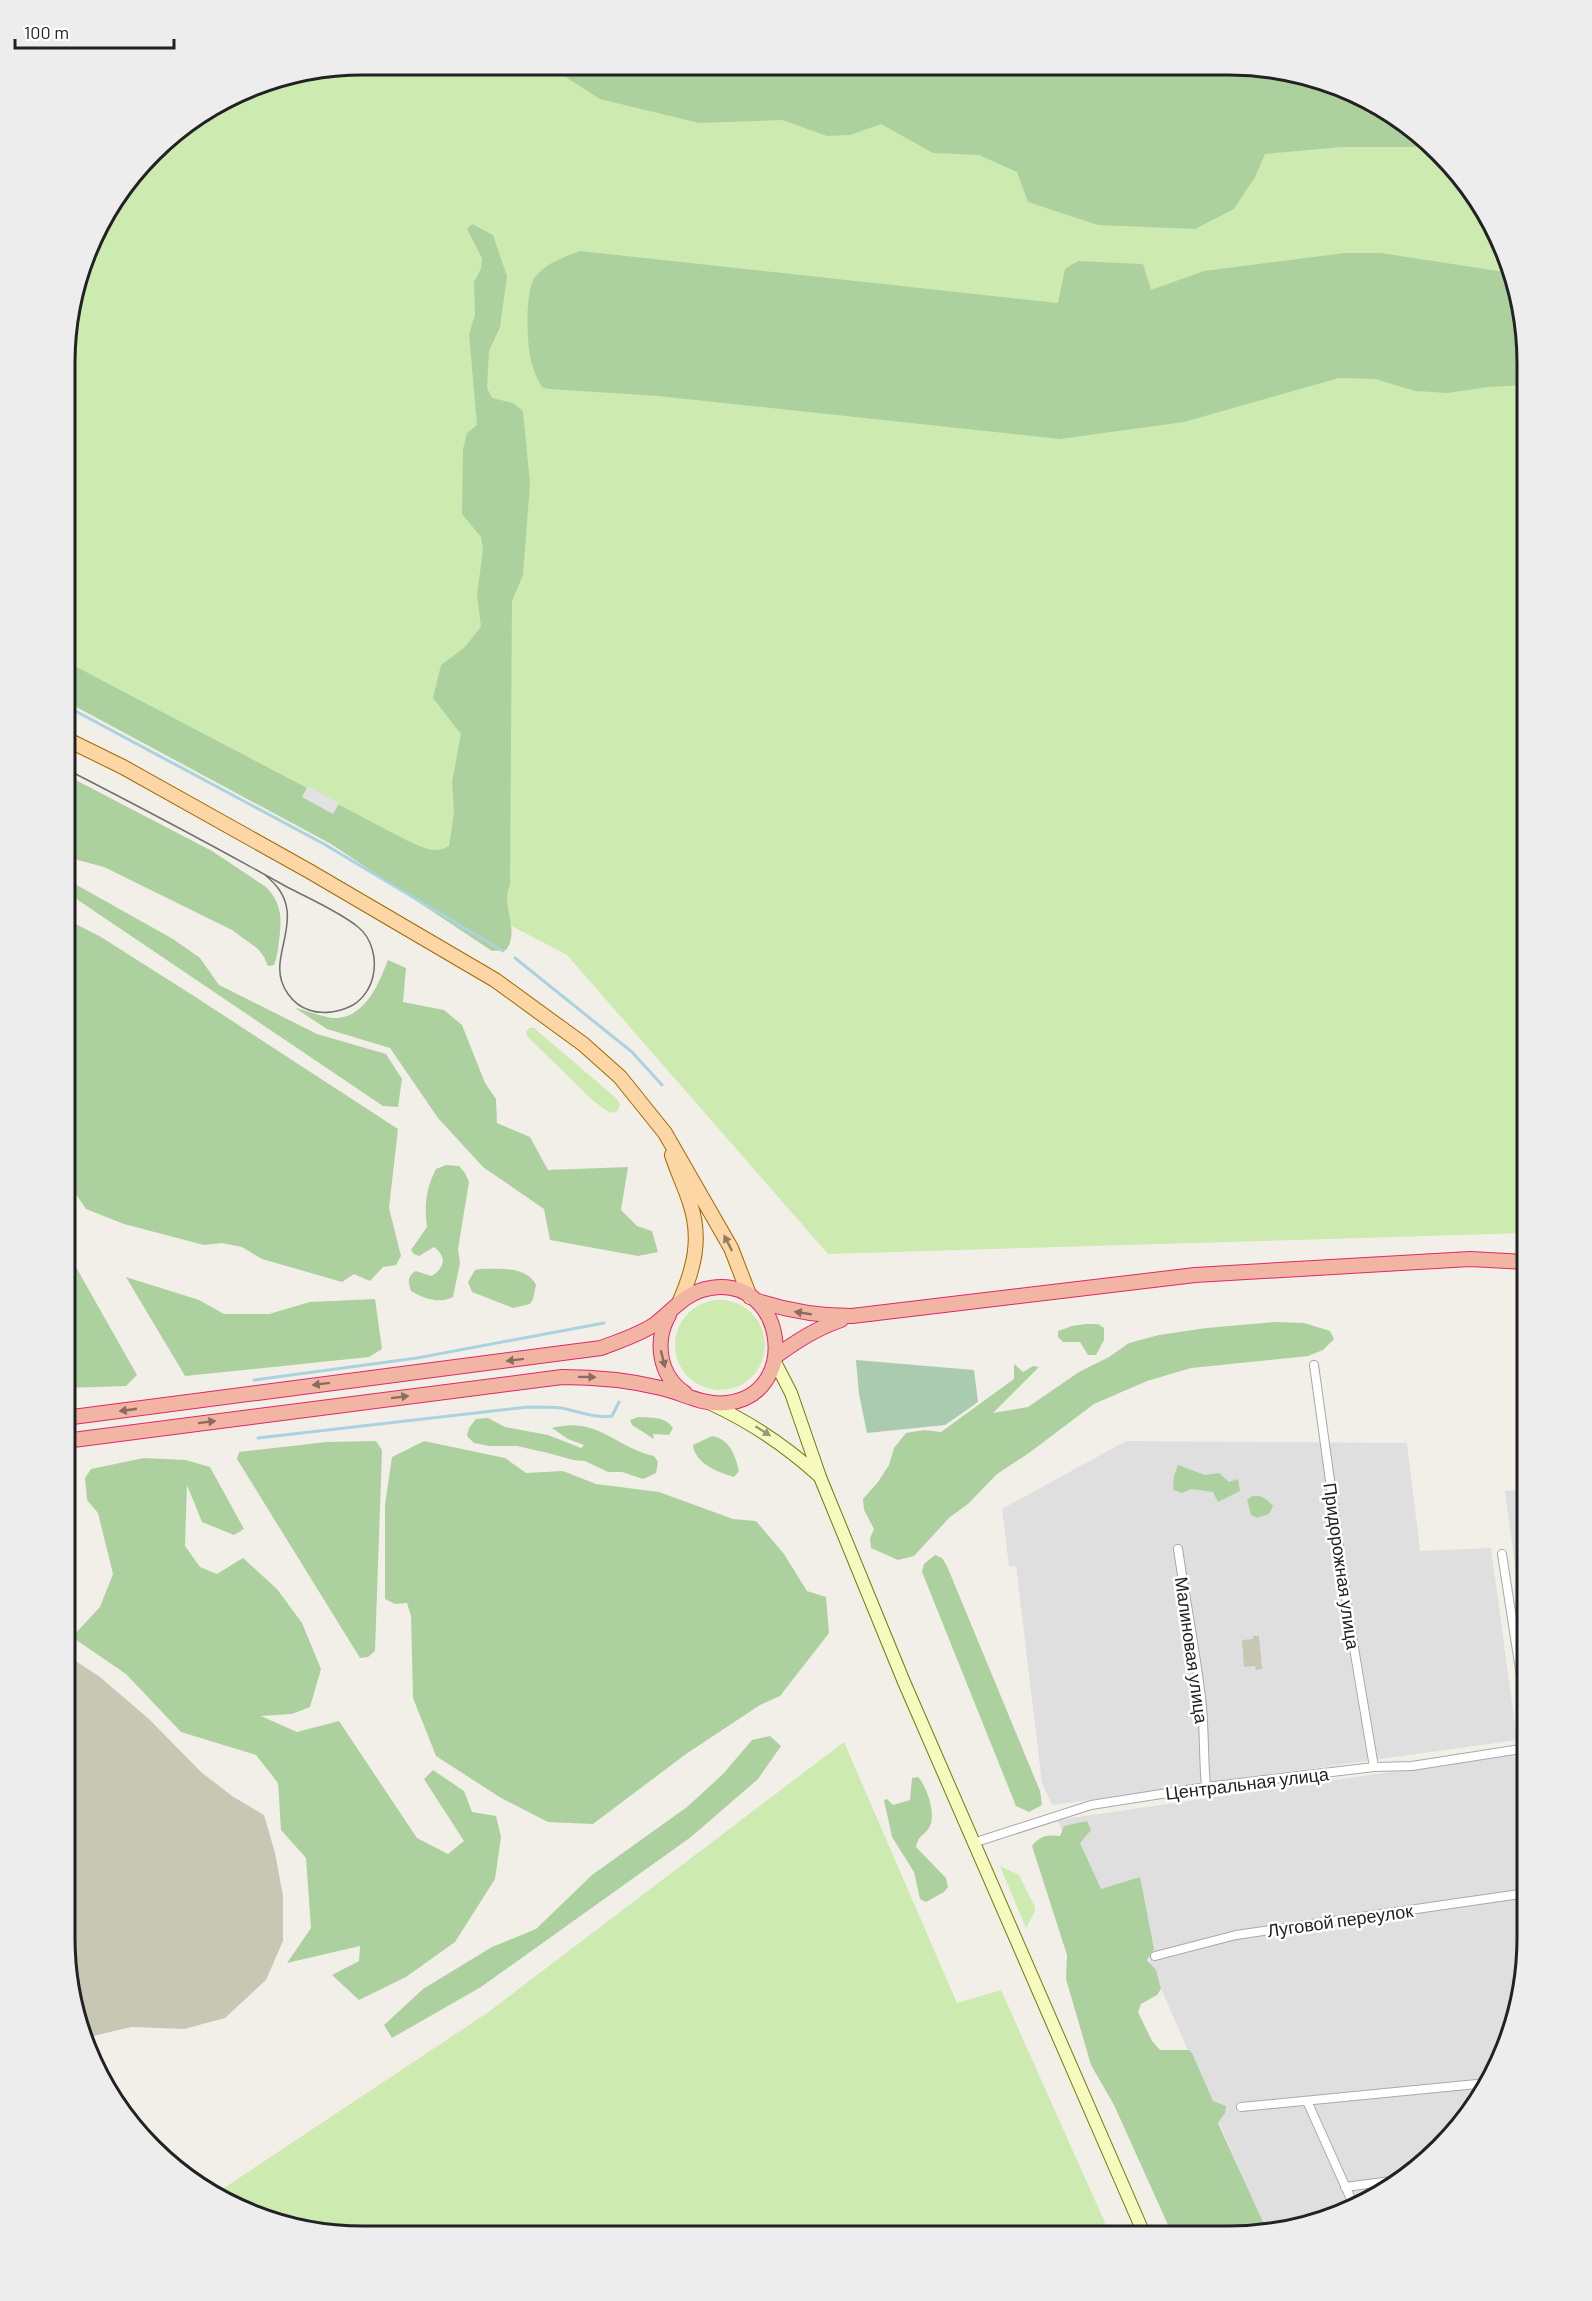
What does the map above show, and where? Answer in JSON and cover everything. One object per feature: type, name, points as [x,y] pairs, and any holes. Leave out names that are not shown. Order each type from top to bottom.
[{"type":"highway","points":[[75,1417],[601,1348],[653,1325],[697,1291],[712,1287],[728,1288],[787,1310],[808,1314],[852,1316],[1195,1275],[1470,1259],[1517,1261]]},
{"type":"highway","points":[[75,1439],[562,1377],[596,1377],[630,1381],[664,1388],[711,1404],[729,1403],[746,1397],[760,1387],[770,1373],[775,1358],[777,1341],[774,1326],[766,1312],[753,1299]]},
{"type":"highway","points":[[676,1306],[665,1322],[660,1337],[660,1352],[671,1380],[694,1399]]},
{"type":"highway","points":[[775,1358],[799,1339],[852,1316]]},
{"type":"main road","points":[[75,743],[123,767],[309,871],[495,980],[545,1015],[620,1077],[665,1132],[731,1248],[753,1299]]},
{"type":"main road","points":[[665,1132],[678,1176],[689,1200],[697,1232],[695,1261],[676,1306]]},
{"type":"main road","points":[[775,1358],[791,1393],[820,1477],[973,1843],[1141,2226]]},
{"type":"main road","points":[[711,1404],[763,1431],[793,1452],[820,1477]]},
{"type":"street","name":"Придорожная улица","points":[[1314,1365],[1349,1618],[1374,1767]]},
{"type":"street","name":"Малиновая улица","points":[[1178,1549],[1200,1690],[1206,1787]]},
{"type":"street","points":[[1502,1554],[1517,1651]]},
{"type":"street","name":"Центральная улица","points":[[973,1843],[1091,1805],[1206,1787],[1374,1767],[1412,1766],[1517,1750]]},
{"type":"street","name":"Луговой переулок","points":[[1155,1956],[1236,1935],[1517,1894]]},
{"type":"street","points":[[1241,2108],[1477,2084]]},
{"type":"street","points":[[1307,2101],[1351,2198]]},
{"type":"street","points":[[1346,2187],[1380,2182]]},
{"type":"shaded area","points":[[308,786],[339,803],[333,814],[302,797]]},
{"type":"shaded area","points":[[1126,1441],[1407,1443],[1420,1551],[1491,1548],[1517,1740],[1052,1805],[1042,1783],[1016,1566],[1009,1567],[1002,1509]]},
{"type":"shaded area","points":[[1517,1490],[1517,1582],[1505,1491]]},
{"type":"shaded area","points":[[1253,1636],[1259,1636],[1262,1669],[1256,1670],[1255,1666],[1244,1667],[1242,1640],[1253,1639]]},
{"type":"shaded area","points":[[75,1661],[100,1677],[149,1719],[201,1772],[232,1796],[264,1815],[275,1853],[283,1896],[283,1941],[266,1980],[225,2018],[184,2029],[131,2027],[92,2036],[77,1975]]},
{"type":"shaded area","points":[[1517,1754],[1515,1975],[1502,2030],[1487,2065],[1468,2098],[1433,2142],[1404,2166],[1373,2187],[1321,2211],[1263,2224],[1150,1963],[1139,1888],[1099,1905],[1057,1820]]},
{"type":"green space","points":[[363,75],[1229,75],[1266,77],[1303,85],[1339,97],[1389,124],[1433,159],[1468,203],[1487,236],[1502,271],[1515,326],[1517,363],[1517,1233],[828,1254],[567,955],[75,697],[75,363],[77,326],[90,271],[105,236],[124,203],[159,159],[203,124],[236,105],[271,90],[326,77]]},
{"type":"green space","points":[[563,75],[1229,75],[1266,77],[1303,85],[1339,97],[1373,114],[1418,146],[1341,147],[1265,154],[1255,177],[1234,209],[1195,229],[1098,225],[1028,202],[1017,172],[979,155],[933,153],[881,124],[850,135],[827,136],[782,120],[699,123],[600,99]]},
{"type":"green space","points":[[472,224],[493,235],[507,276],[500,327],[489,351],[487,388],[492,398],[513,403],[523,411],[530,484],[523,575],[512,601],[510,885],[507,901],[512,934],[506,950],[492,951],[331,844],[75,706],[75,666],[408,841],[434,850],[449,846],[454,812],[452,782],[461,734],[433,698],[441,665],[464,648],[481,627],[477,595],[483,549],[481,537],[462,514],[463,449],[467,433],[477,425],[469,334],[475,315],[474,282],[481,269],[482,258],[467,229]]},
{"type":"green space","points":[[580,251],[1058,303],[1065,269],[1078,261],[1143,264],[1151,290],[1204,271],[1345,253],[1381,253],[1502,272],[1515,326],[1517,386],[1448,393],[1415,391],[1375,379],[1339,378],[1184,422],[1060,439],[658,396],[549,389],[542,387],[534,372],[530,356],[528,303],[535,277],[556,261]]},
{"type":"green space","points":[[75,780],[212,851],[266,887],[275,899],[280,912],[280,933],[274,965],[268,966],[258,949],[232,930],[104,867],[75,859]]},
{"type":"green space","points":[[75,884],[173,939],[200,958],[219,985],[317,1034],[386,1054],[402,1079],[398,1107],[383,1106],[75,898]]},
{"type":"green space","points":[[75,924],[101,937],[197,998],[398,1129],[389,1208],[401,1256],[396,1265],[383,1267],[370,1281],[354,1274],[342,1282],[262,1259],[242,1247],[222,1243],[204,1245],[124,1224],[86,1209],[75,1193]]},
{"type":"green space","points":[[388,960],[406,968],[403,1002],[444,1010],[462,1025],[485,1083],[496,1099],[497,1123],[530,1137],[548,1170],[628,1167],[621,1210],[637,1226],[652,1231],[658,1252],[638,1256],[550,1240],[544,1209],[483,1167],[438,1118],[390,1048],[327,1029],[295,1008],[333,1018],[347,1016],[364,1005],[370,997]]},
{"type":"green space","points":[[534,1028],[615,1097],[620,1104],[618,1111],[610,1113],[592,1100],[527,1036],[526,1031]]},
{"type":"green space","points":[[446,1165],[459,1166],[469,1182],[458,1249],[460,1263],[453,1297],[437,1300],[411,1291],[409,1279],[416,1271],[431,1276],[442,1266],[441,1254],[434,1247],[419,1256],[411,1250],[427,1227],[427,1197],[430,1183],[436,1169]]},
{"type":"green space","points":[[75,1267],[137,1375],[126,1386],[75,1388]]},
{"type":"green space","points":[[504,1269],[526,1274],[536,1285],[530,1304],[513,1308],[472,1292],[468,1282],[475,1270]]},
{"type":"green space","points":[[126,1277],[199,1300],[224,1314],[269,1314],[310,1302],[375,1299],[382,1349],[369,1357],[185,1376]]},
{"type":"green space","points":[[720,1300],[737,1303],[752,1313],[762,1328],[765,1345],[762,1362],[752,1377],[737,1387],[720,1390],[703,1387],[688,1377],[678,1362],[675,1345],[678,1328],[688,1313],[703,1303]]},
{"type":"green space","points":[[1275,1322],[1304,1323],[1330,1331],[1334,1339],[1323,1350],[1308,1356],[1191,1368],[1147,1381],[1094,1404],[997,1474],[969,1503],[949,1518],[914,1556],[898,1560],[871,1548],[870,1538],[874,1529],[864,1510],[863,1499],[889,1465],[894,1448],[906,1433],[924,1430],[941,1432],[1014,1379],[1014,1364],[1023,1372],[1033,1366],[1039,1367],[993,1413],[1028,1407],[1079,1372],[1109,1357],[1129,1343],[1159,1335],[1206,1328]]},
{"type":"green space","points":[[1086,1324],[1098,1324],[1104,1328],[1104,1340],[1096,1355],[1088,1355],[1080,1342],[1063,1342],[1058,1337],[1058,1331]]},
{"type":"green space","points":[[856,1360],[974,1370],[978,1402],[945,1425],[867,1433],[859,1394]]},
{"type":"green space","points":[[638,1417],[666,1421],[673,1428],[669,1435],[653,1434],[654,1439],[632,1425],[630,1420]]},
{"type":"green space","points":[[488,1418],[505,1427],[548,1435],[581,1448],[584,1445],[568,1439],[552,1428],[568,1425],[594,1429],[640,1452],[654,1456],[658,1462],[656,1473],[643,1479],[622,1472],[608,1472],[585,1461],[517,1446],[489,1446],[474,1443],[467,1436],[469,1428],[476,1419]]},
{"type":"green space","points":[[712,1436],[723,1440],[731,1449],[739,1471],[734,1477],[708,1466],[695,1452],[693,1445]]},
{"type":"green space","points":[[376,1441],[382,1450],[375,1651],[368,1657],[360,1658],[237,1459],[239,1452],[327,1442]]},
{"type":"green space","points":[[424,1441],[505,1458],[526,1473],[563,1471],[596,1484],[659,1492],[733,1519],[756,1521],[784,1554],[807,1591],[826,1597],[829,1633],[780,1696],[760,1705],[686,1754],[593,1824],[548,1822],[501,1798],[436,1756],[413,1698],[411,1616],[407,1603],[395,1604],[385,1599],[385,1505],[392,1457]]},
{"type":"green space","points":[[144,1458],[186,1460],[210,1467],[244,1529],[234,1535],[202,1522],[187,1485],[185,1546],[200,1567],[217,1574],[243,1558],[277,1589],[302,1623],[321,1669],[310,1707],[292,1714],[261,1716],[297,1732],[339,1721],[417,1838],[448,1854],[464,1841],[424,1779],[433,1770],[464,1791],[472,1812],[496,1816],[501,1837],[495,1879],[455,1942],[406,1977],[359,2000],[332,1975],[359,1961],[360,1946],[287,1963],[311,1928],[306,1858],[281,1830],[278,1783],[256,1755],[181,1732],[126,1674],[75,1639],[75,1634],[100,1607],[113,1574],[98,1513],[87,1500],[85,1478],[91,1469]]},
{"type":"green space","points":[[1178,1465],[1205,1475],[1219,1473],[1229,1482],[1238,1479],[1240,1491],[1218,1502],[1213,1492],[1191,1489],[1182,1493],[1173,1490]]},
{"type":"green space","points":[[1252,1496],[1266,1499],[1273,1506],[1269,1514],[1257,1518],[1251,1515],[1247,1500]]},
{"type":"green space","points":[[935,1555],[942,1558],[947,1566],[1040,1791],[1042,1805],[1029,1812],[1016,1806],[922,1572],[924,1564]]},
{"type":"green space","points":[[770,1736],[781,1746],[758,1779],[691,1837],[481,1987],[392,2038],[384,2025],[423,1989],[492,1947],[536,1929],[592,1875],[687,1807],[723,1774],[752,1740]]},
{"type":"green space","points":[[844,1742],[957,2003],[1001,1990],[1107,2226],[363,2226],[326,2224],[289,2216],[253,2204],[223,2189],[487,2013]]},
{"type":"green space","points":[[918,1777],[928,1794],[932,1816],[929,1828],[916,1847],[946,1878],[948,1887],[944,1892],[926,1902],[920,1899],[914,1872],[892,1837],[884,1800],[887,1799],[893,1805],[910,1800],[912,1778]]},
{"type":"green space","points":[[1087,1821],[1091,1830],[1080,1843],[1101,1889],[1140,1877],[1154,1949],[1147,1960],[1156,1970],[1161,1989],[1157,1995],[1141,2004],[1138,2012],[1152,2041],[1160,2050],[1189,2050],[1192,2053],[1213,2101],[1226,2106],[1225,2113],[1218,2123],[1264,2224],[1168,2226],[1114,2105],[1091,2065],[1066,1979],[1067,1955],[1032,1846],[1044,1837],[1060,1836],[1064,1826]]},
{"type":"green space","points":[[1000,1866],[1019,1875],[1035,1907],[1026,1928]]},
{"type":"waterway","points":[[75,711],[324,844],[503,951]]},
{"type":"waterway","points":[[515,958],[632,1052],[662,1085]]},
{"type":"waterway","points":[[254,1380],[417,1358],[604,1323]]},
{"type":"waterway","points":[[258,1438],[528,1407],[561,1408],[606,1417],[612,1416],[619,1402]]},
{"type":"tram line","points":[[75,774],[264,874]]},
{"type":"tram line","points":[[264,874],[351,921],[367,937],[372,949],[373,976],[363,996],[357,1002],[337,1011],[320,1012],[303,1007],[288,994],[282,984],[280,973],[287,921],[286,904],[279,890],[264,874]]}]
